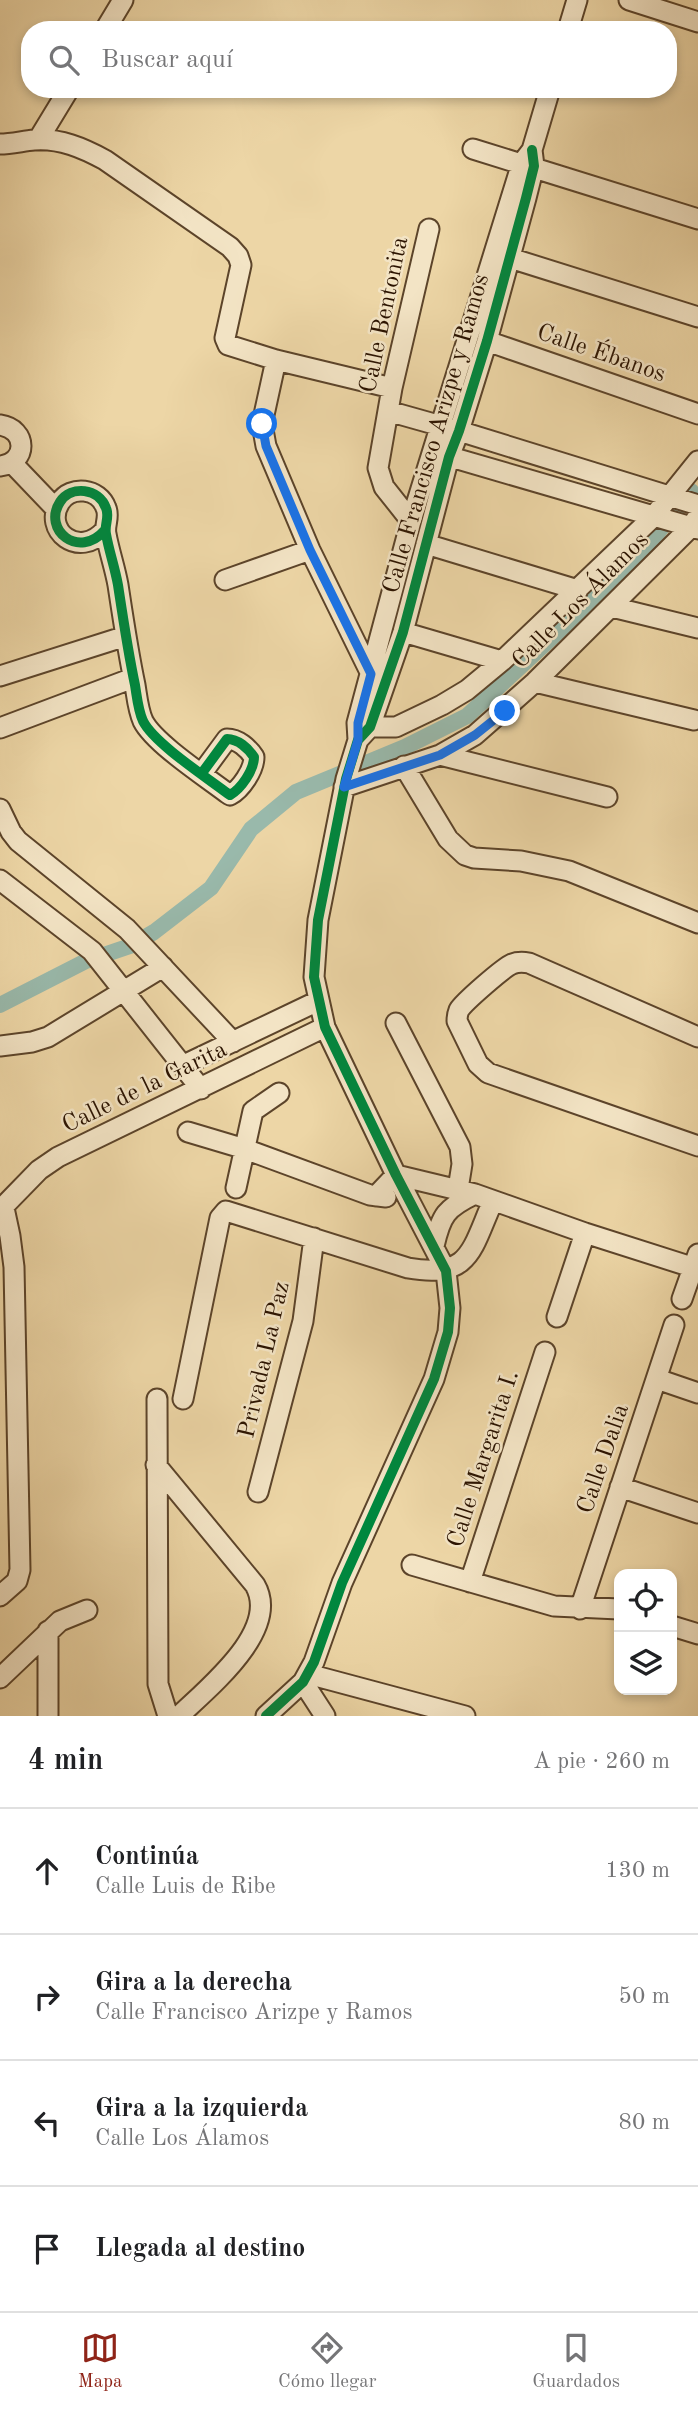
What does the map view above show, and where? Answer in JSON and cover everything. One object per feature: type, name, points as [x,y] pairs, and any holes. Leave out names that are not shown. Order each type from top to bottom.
[{"type":"street","points":[[110,21],[123,0]]},
{"type":"street","points":[[571,21],[577,0]]},
{"type":"street","points":[[629,0],[698,22]]},
{"type":"street","points":[[38,140],[64,98]]},
{"type":"street","name":"Calle Francisco Arizpe y Ramos","points":[[451,428],[547,98]]},
{"type":"street","points":[[0,144],[38,140],[64,142],[85,149],[230,247],[238,256],[241,265],[226,342],[232,346],[276,360],[392,388]]},
{"type":"street","points":[[473,149],[529,160],[698,219]]},
{"type":"street","name":"Calle Francisco Arizpe y Ramos","points":[[359,737],[371,674],[411,521],[487,341],[510,258],[529,160]]},
{"type":"street","name":"Calle Bentonita","points":[[411,521],[384,487],[378,468],[392,388],[429,229]]},
{"type":"street","points":[[510,258],[698,317]]},
{"type":"street","name":"Calle Ébanos","points":[[487,341],[698,414]]},
{"type":"street","points":[[276,360],[262,424],[263,435],[310,550],[371,674]]},
{"type":"street","points":[[388,411],[451,428],[681,513]]},
{"type":"street","points":[[0,425],[15,431],[20,439],[18,457],[6,465],[56,509]]},
{"type":"street","points":[[441,454],[681,513]]},
{"type":"street","name":"Calle Francisco Arizpe y Ramos","points":[[441,454],[425,544],[403,632],[359,737],[345,783],[318,920],[314,977],[325,1027],[396,1175],[446,1270]]},
{"type":"street","name":"Calle Los Álamos","points":[[345,783],[440,755],[475,735],[535,682],[612,607],[681,513],[698,461]]},
{"type":"street","points":[[81,490],[92,492],[107,508],[105,530],[98,538],[88,543],[76,543],[66,539],[55,520],[61,499],[81,490]]},
{"type":"street","name":"Calle Los Álamos","points":[[359,737],[409,722],[467,690],[578,590],[681,513]]},
{"type":"street","points":[[105,530],[117,581],[140,712],[149,730],[202,773],[227,793],[232,794],[254,762],[251,753],[243,746],[233,739],[227,739],[202,773]]},
{"type":"street","points":[[425,544],[578,590]]},
{"type":"street","points":[[225,580],[310,550]]},
{"type":"street","points":[[612,607],[698,628]]},
{"type":"street","points":[[403,632],[502,661]]},
{"type":"street","points":[[0,676],[126,636]]},
{"type":"street","points":[[0,728],[133,678]]},
{"type":"street","points":[[535,682],[694,720]]},
{"type":"street","points":[[440,755],[607,796]]},
{"type":"street","points":[[404,766],[448,839],[465,855],[521,861],[569,871],[698,923]]},
{"type":"street","points":[[0,809],[18,841],[127,929],[233,1042]]},
{"type":"street","points":[[0,880],[98,957],[201,1089]]},
{"type":"street","points":[[698,1037],[529,963],[521,962],[502,971],[458,1012],[457,1021],[478,1064],[488,1073],[698,1146]]},
{"type":"street","points":[[0,1045],[32,1042],[48,1037],[163,967]]},
{"type":"street","name":"Calle de la Garita","points":[[184,1065],[318,1001]]},
{"type":"street","points":[[183,1399],[220,1217],[226,1211],[408,1268],[431,1272],[446,1270],[467,1256],[475,1195],[463,1164],[460,1147],[396,1023]]},
{"type":"street","name":"Calle de la Garita","points":[[2,1209],[38,1170],[58,1157],[325,1027]]},
{"type":"street","points":[[236,1188],[253,1111],[279,1093]]},
{"type":"street","points":[[188,1132],[245,1149],[376,1196],[407,1196]]},
{"type":"street","points":[[376,1196],[396,1175],[475,1195],[585,1233],[696,1263],[682,1299]]},
{"type":"street","points":[[433,1246],[438,1226],[449,1208],[475,1195]]},
{"type":"street","points":[[0,1596],[17,1581],[20,1570],[14,1267],[10,1236],[2,1209]]},
{"type":"street","points":[[557,1317],[585,1233]]},
{"type":"street","name":"Privada La Paz","points":[[258,1492],[303,1321],[314,1238]]},
{"type":"street","points":[[266,1716],[306,1678],[342,1583],[416,1421],[448,1332],[450,1308],[446,1270]]},
{"type":"street","name":"Calle Dalia","points":[[580,1609],[674,1325]]},
{"type":"street","name":"Calle Margarita I.","points":[[470,1582],[545,1352]]},
{"type":"street","points":[[657,1379],[698,1393]]},
{"type":"street","points":[[156,1465],[255,1585],[262,1601],[261,1612],[240,1656],[176,1714],[158,1684],[156,1465],[157,1399]]},
{"type":"street","points":[[620,1487],[698,1513]]},
{"type":"street","points":[[412,1564],[554,1606],[614,1609]]},
{"type":"street","points":[[0,1678],[48,1631],[69,1616],[87,1610]]},
{"type":"street","points":[[677,1628],[698,1634]]},
{"type":"street","points":[[48,1631],[48,1716]]},
{"type":"street","points":[[306,1678],[325,1716]]},
{"type":"street","points":[[306,1678],[464,1716]]},
{"type":"waterway","points":[[0,1005],[86,961],[130,946],[154,932],[211,888],[251,829],[296,792],[405,747],[467,716],[636,560],[691,491]]},
{"type":"cycle path","points":[[266,1716],[303,1682],[314,1662],[342,1583],[434,1379],[448,1332],[450,1308],[446,1271],[396,1175],[325,1027],[314,977],[318,920],[346,779],[358,740],[370,727],[403,632],[449,457],[487,341],[526,198],[534,166],[532,150]]},
{"type":"cycle path","points":[[105,530],[95,539],[84,542],[66,538],[59,531],[56,522],[60,502],[71,493],[84,491],[97,496],[106,508],[106,534],[143,721],[169,749],[230,795],[246,779],[254,757],[242,745],[227,739],[202,773]]},
{"type":"route","points":[[262,424],[266,446],[310,550],[371,674],[358,723],[358,740],[344,787],[440,755],[475,735],[505,711]]}]
